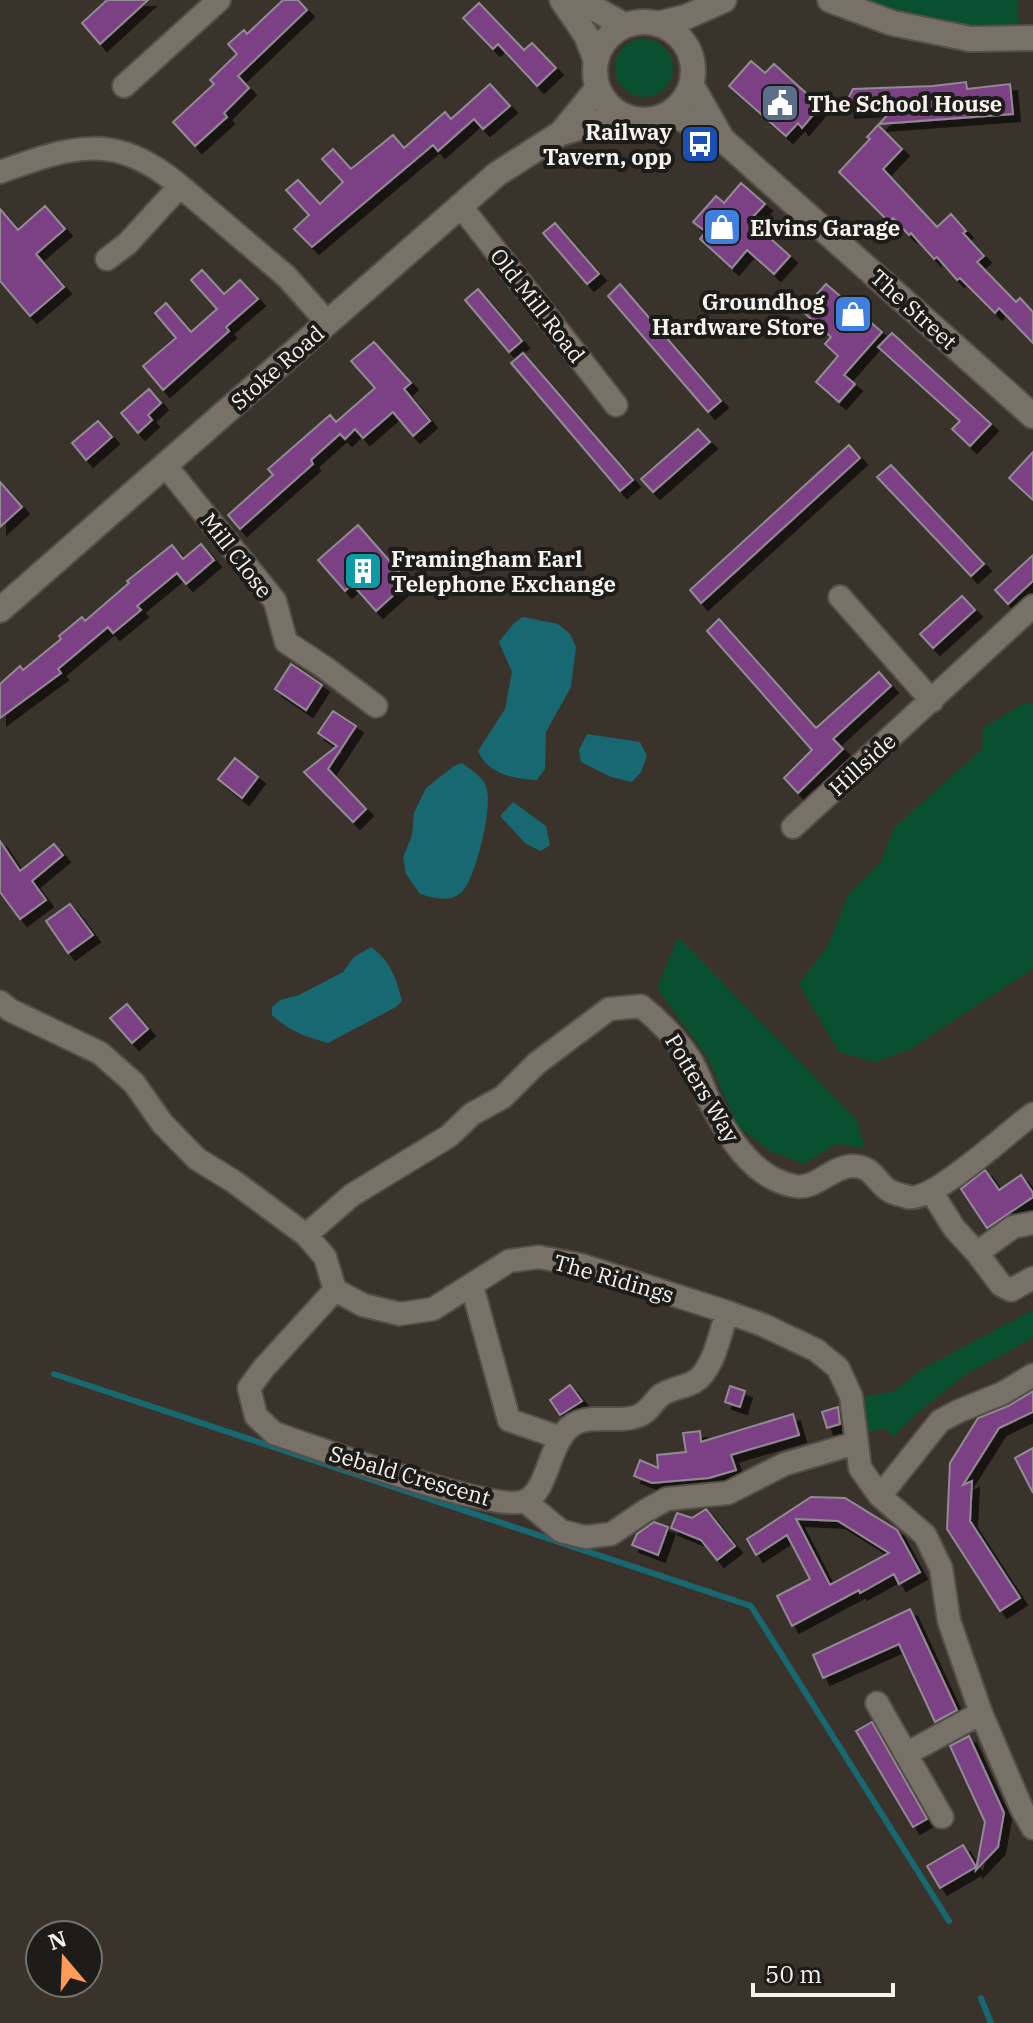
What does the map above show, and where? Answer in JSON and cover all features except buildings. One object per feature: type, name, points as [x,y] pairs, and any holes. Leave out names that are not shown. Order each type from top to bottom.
[{"type":"street","points":[[124,86],[219,0]]},
{"type":"street","points":[[562,0],[586,35],[596,61],[598,88],[608,104],[623,115],[648,120],[670,113],[685,100],[692,86],[693,58],[700,34],[720,2]]},
{"type":"street","points":[[579,0],[624,25]]},
{"type":"street","points":[[830,0],[892,23],[970,39],[1033,38]]},
{"type":"street","points":[[661,23],[720,2]]},
{"type":"street","points":[[596,61],[610,34],[624,25],[642,21],[661,23],[676,32],[693,58]]},
{"type":"street","name":"The Street","points":[[692,86],[722,139]]},
{"type":"street","name":"Stoke Road","points":[[561,133],[598,88]]},
{"type":"street","name":"The Street","points":[[670,113],[722,139],[1033,416]]},
{"type":"street","name":"Stoke Road","points":[[0,610],[497,174],[561,133],[623,115]]},
{"type":"street","points":[[0,172],[60,151],[88,148],[118,151],[142,160],[180,186],[286,276],[328,323]]},
{"type":"street","points":[[107,259],[127,244],[180,186]]},
{"type":"street","name":"Old Mill Road","points":[[460,205],[616,405]]},
{"type":"street","name":"Mill Close","points":[[165,465],[275,601],[286,642],[376,706]]},
{"type":"street","points":[[840,597],[932,701]]},
{"type":"street","name":"Hillside","points":[[793,827],[1033,606]]},
{"type":"street","points":[[0,1002],[10,1010],[100,1053],[134,1083],[162,1123],[197,1159],[233,1181],[306,1235],[325,1257],[335,1290]]},
{"type":"street","name":"Potters Way","points":[[306,1235],[352,1195],[424,1153],[449,1136],[472,1114],[503,1097],[537,1063],[609,1009],[641,1006],[667,1027],[692,1062],[707,1097],[745,1158],[773,1179],[797,1187],[813,1184],[830,1171],[853,1166],[875,1174],[888,1191],[912,1198],[931,1191]]},
{"type":"street","points":[[1033,1114],[931,1191],[954,1228],[1001,1285],[1011,1290],[1033,1278]]},
{"type":"street","points":[[977,1253],[1013,1227],[1033,1223]]},
{"type":"street","name":"The Ridings","points":[[335,1290],[363,1305],[400,1314],[433,1309],[509,1261],[539,1257],[581,1265],[727,1312],[816,1350],[838,1368],[851,1396],[860,1468],[880,1496],[925,1535],[941,1568],[949,1621],[981,1713],[1029,1814]]},
{"type":"street","points":[[472,1286],[509,1420],[561,1438]]},
{"type":"street","name":"Sebald Crescent","points":[[335,1290],[249,1388],[256,1416],[274,1433],[459,1494],[525,1501]]},
{"type":"street","points":[[727,1312],[706,1370],[694,1382],[672,1389],[637,1417],[602,1418],[576,1423],[561,1438],[536,1492],[525,1501],[561,1531],[585,1537],[611,1534],[667,1499],[728,1493],[785,1464],[856,1443]]},
{"type":"street","points":[[880,1496],[940,1421],[1003,1393],[1033,1375]]},
{"type":"street","points":[[877,1703],[942,1817]]},
{"type":"street","points":[[906,1754],[981,1713]]},
{"type":"green space","points":[[831,0],[1018,0],[1019,29],[974,28]]},
{"type":"green space","points":[[644,39],[655,41],[664,48],[671,57],[671,79],[664,88],[655,95],[644,97],[633,95],[624,88],[617,79],[615,68],[617,57],[624,48],[633,41]]},
{"type":"green space","points":[[1033,703],[1033,969],[910,1049],[876,1062],[839,1052],[799,984],[828,946],[848,895],[880,863],[894,828],[982,749],[983,728],[1023,704]]},
{"type":"green space","points":[[678,937],[857,1120],[865,1148],[836,1144],[804,1164],[771,1151],[738,1127],[708,1058],[657,988]]},
{"type":"green space","points":[[1033,1310],[1033,1338],[965,1375],[916,1414],[894,1437],[885,1428],[867,1433],[865,1396],[893,1392],[924,1368]]},
{"type":"water","points":[[523,617],[558,624],[570,634],[576,647],[571,687],[546,732],[545,769],[537,780],[502,774],[488,765],[478,751],[505,709],[512,672],[499,642]]},
{"type":"water","points":[[587,734],[640,742],[647,756],[641,772],[632,782],[611,777],[581,762],[579,750]]},
{"type":"water","points":[[462,763],[481,778],[487,793],[486,822],[473,872],[462,892],[452,898],[420,894],[406,874],[403,857],[412,835],[414,813],[426,788]]},
{"type":"water","points":[[513,802],[546,826],[550,845],[541,851],[526,844],[500,816]]},
{"type":"water","points":[[371,947],[388,965],[395,978],[402,1001],[396,1007],[328,1043],[291,1029],[272,1015],[272,1007],[280,1000],[299,995],[343,972],[354,957]]},
{"type":"waterway","points":[[54,1374],[751,1606],[949,1921]]},
{"type":"waterway","points":[[981,1998],[991,2023]]},
{"type":"place","name":"The School House","points":[[780,103]]},
{"type":"place","name":"Railway Tavern, opp","points":[[700,144]]},
{"type":"place","name":"Elvins Garage","points":[[722,227]]},
{"type":"place","name":"Groundhog Hardware Store","points":[[853,314]]},
{"type":"place","name":"Framingham Earl Telephone Exchange","points":[[363,571]]}]
